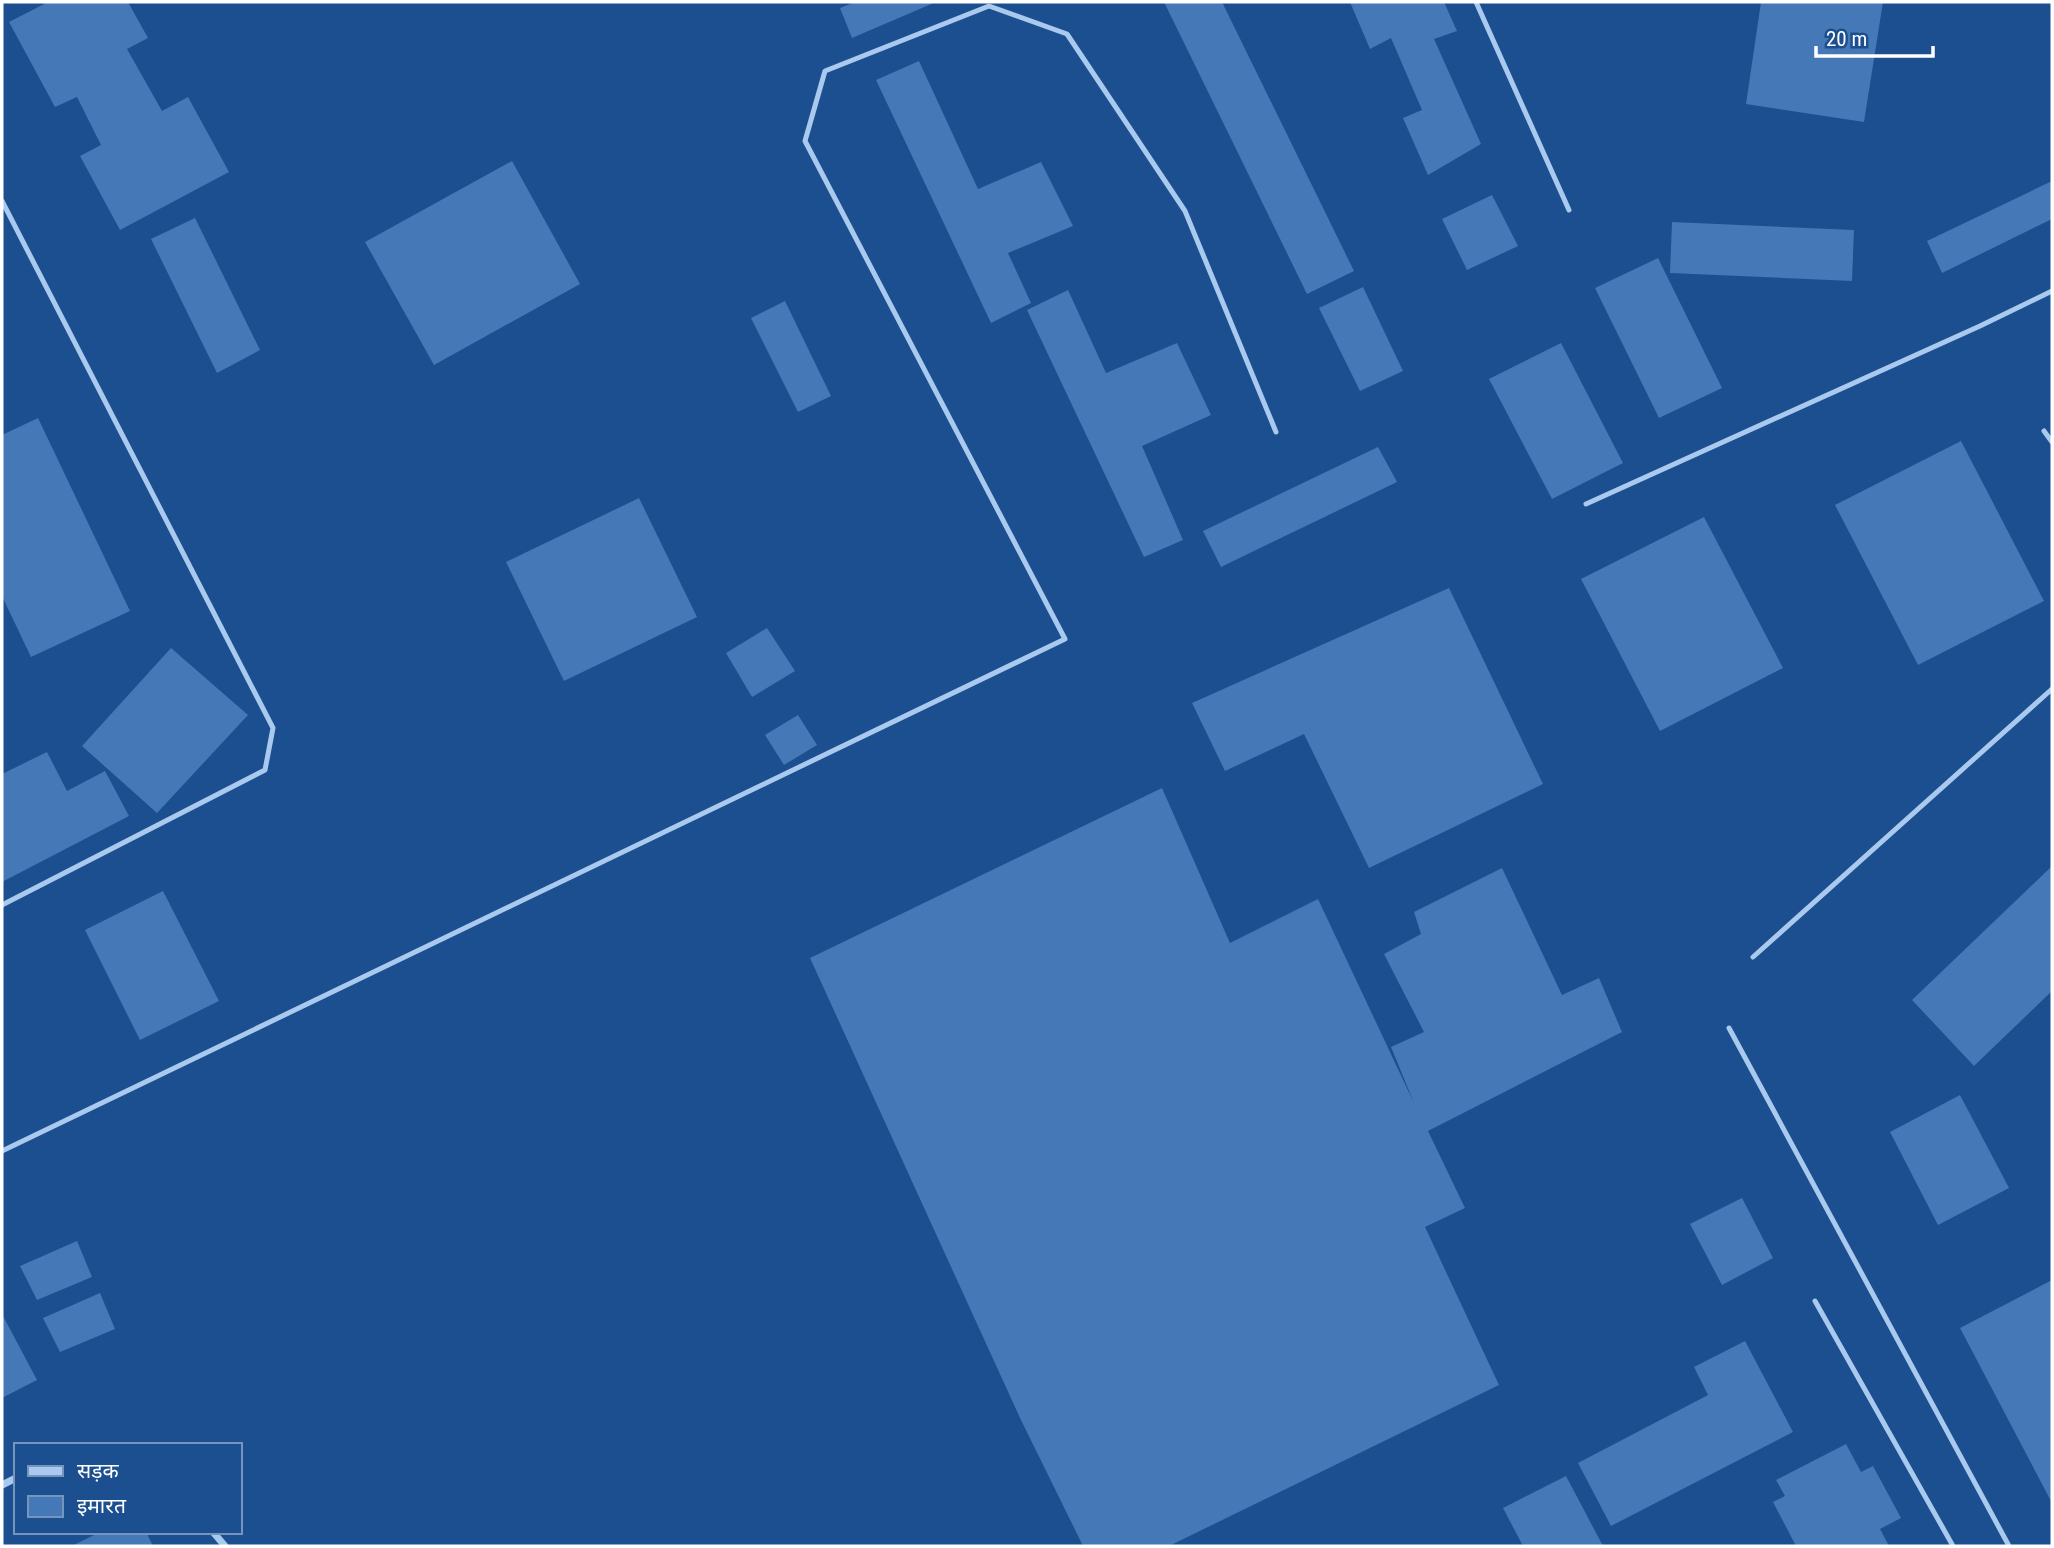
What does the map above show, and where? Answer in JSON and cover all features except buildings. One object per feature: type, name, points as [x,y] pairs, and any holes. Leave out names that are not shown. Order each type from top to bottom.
[{"type":"lane","points":[[1476,2],[1569,210]]},
{"type":"lane","points":[[2,1151],[1065,639],[805,141],[825,71],[989,6],[1067,34],[1185,211],[1276,432]]},
{"type":"lane","points":[[2,201],[273,728],[265,770],[2,905]]},
{"type":"lane","points":[[1586,504],[2052,291]]},
{"type":"lane","points":[[2044,431],[2052,442]]},
{"type":"lane","points":[[1753,957],[2052,689]]},
{"type":"lane","points":[[1729,1028],[2009,1546]]},
{"type":"lane","points":[[1815,1301],[1953,1546]]}]
